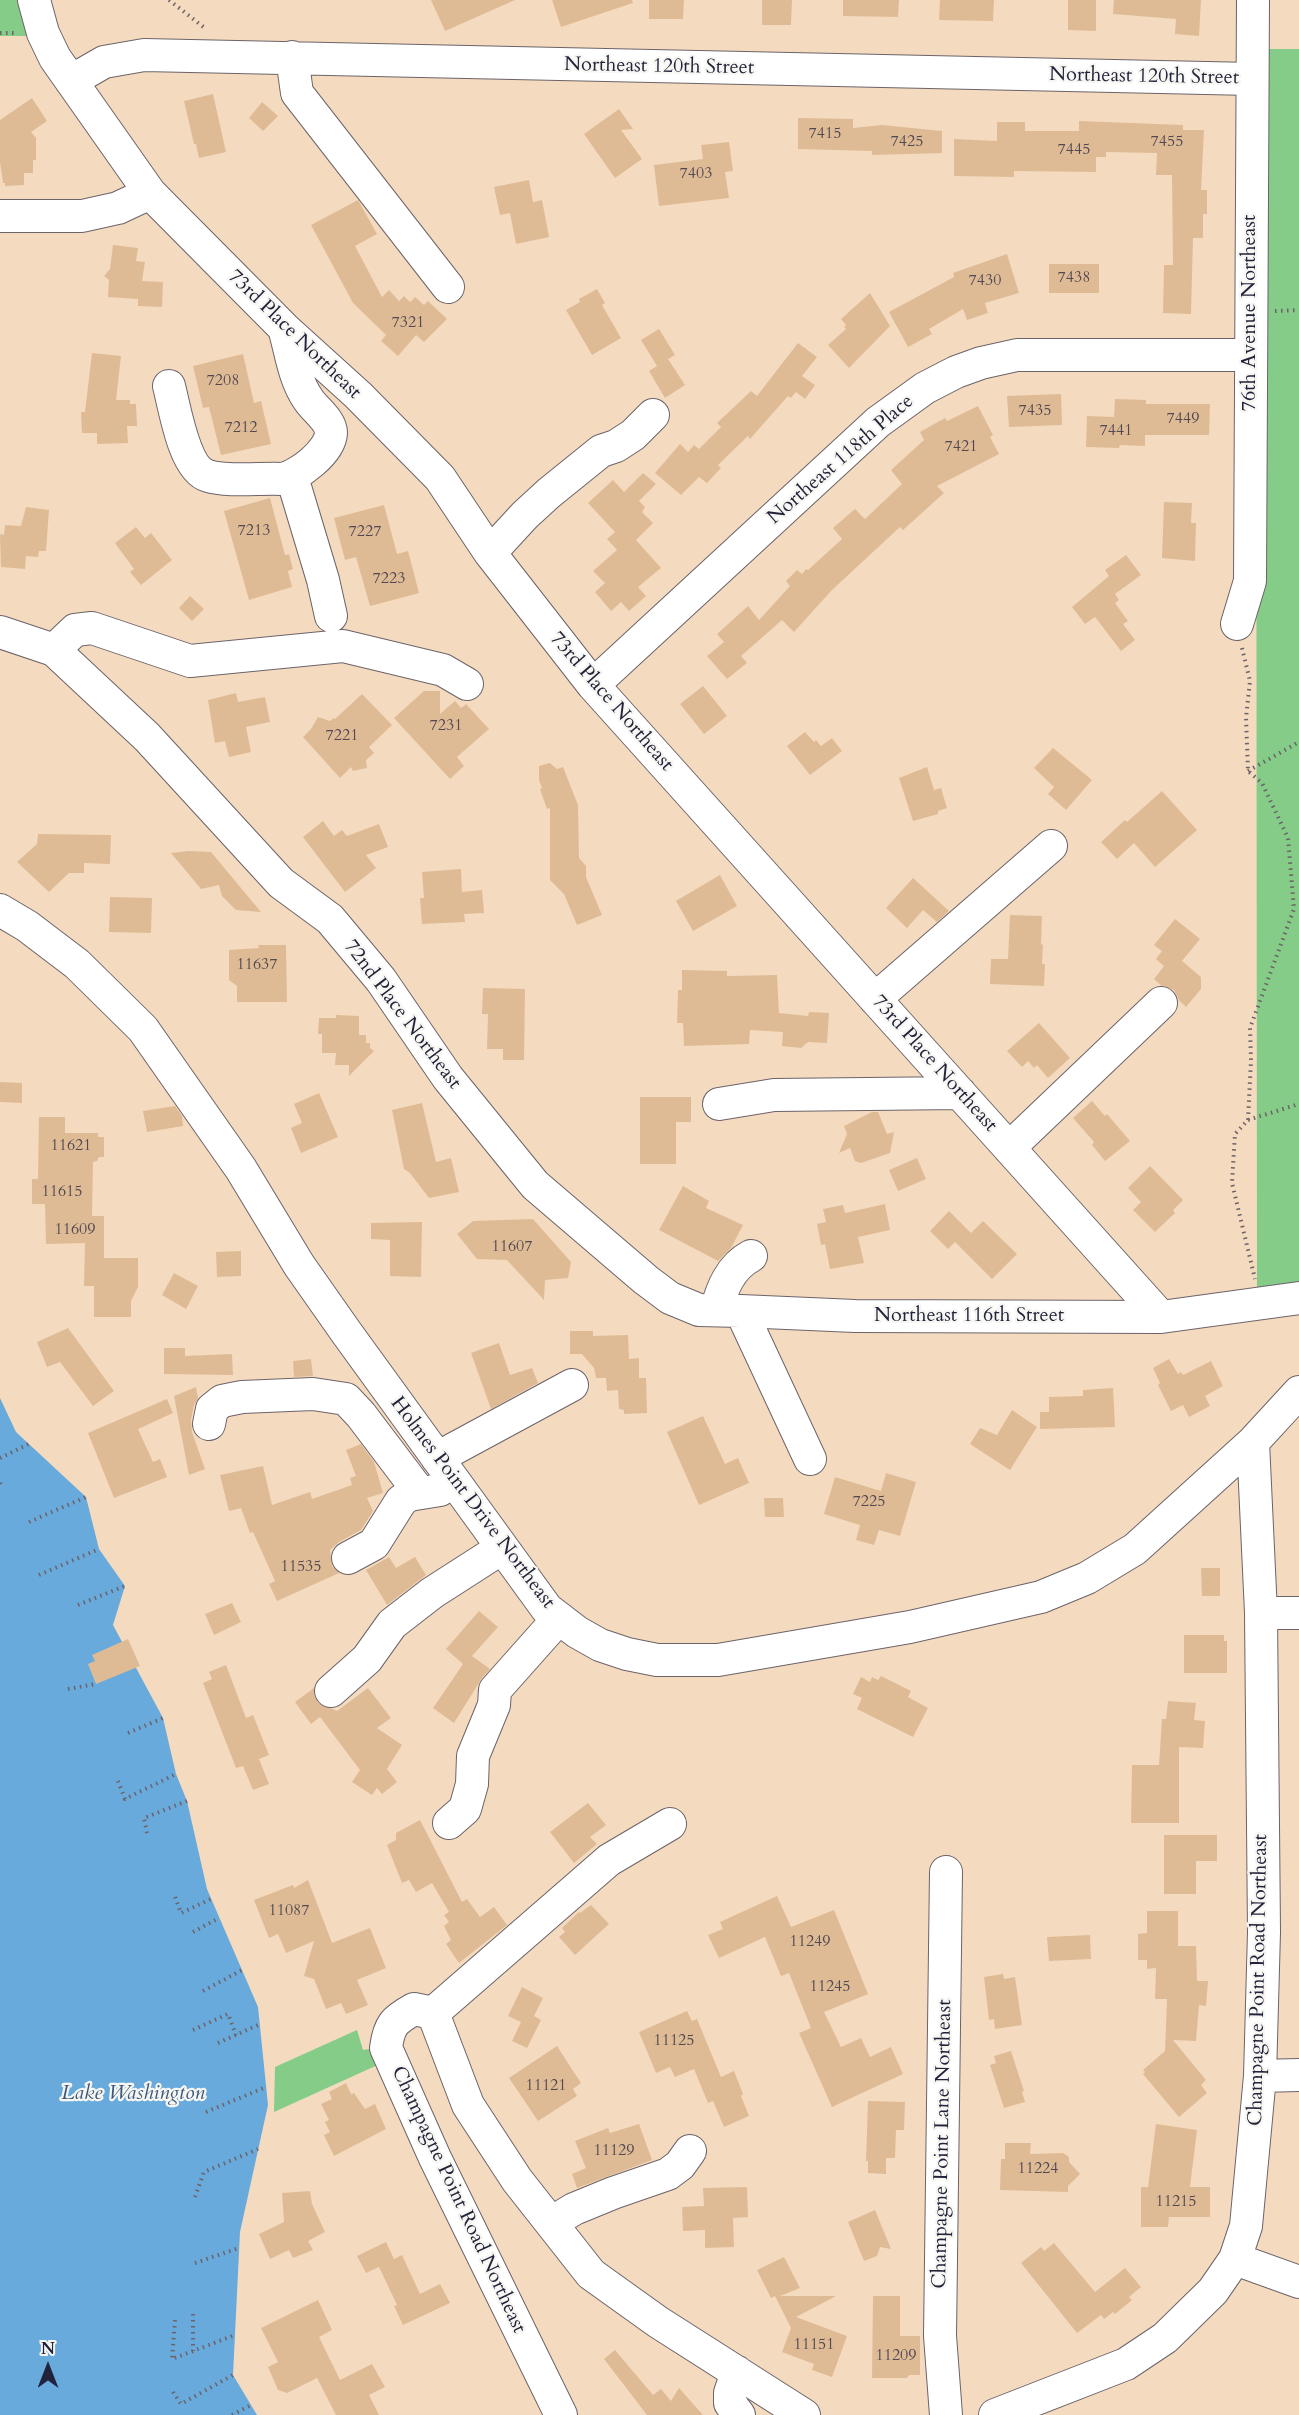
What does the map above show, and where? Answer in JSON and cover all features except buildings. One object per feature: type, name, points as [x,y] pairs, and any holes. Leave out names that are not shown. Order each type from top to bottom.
[{"type":"street","name":"73rd Place Northeast","points":[[34,0],[43,33],[55,58],[150,193],[284,328],[358,395],[440,478],[490,553],[593,685],[1161,1317]]},
{"type":"street","name":"76th Avenue Northeast","points":[[1237,624],[1250,581],[1253,0]]},
{"type":"street","name":"Northeast 120th Street","points":[[71,81],[104,62],[144,55],[1252,79]]},
{"type":"street","points":[[292,57],[297,93],[448,287]]},
{"type":"street","points":[[0,216],[82,216],[118,208],[150,193]]},
{"type":"street","points":[[169,386],[191,462],[200,472],[207,476],[222,477],[282,479],[292,477],[306,468],[319,453],[330,439],[331,431],[328,423],[303,392],[284,328]]},
{"type":"street","name":"Northeast 118th Place","points":[[593,685],[878,422],[925,388],[981,363],[1017,355],[1250,356]]},
{"type":"street","points":[[490,553],[549,493],[601,451],[616,446],[633,435],[653,415]]},
{"type":"street","points":[[292,477],[323,580],[331,616]]},
{"type":"street","points":[[0,632],[54,650],[75,630],[92,628],[190,661],[343,646],[443,670],[467,684]]},
{"type":"street","name":"72nd Place Northeast","points":[[54,650],[147,737],[281,883],[330,919],[381,980],[448,1078],[535,1185],[646,1280]]},
{"type":"street","points":[[875,999],[1051,846]]},
{"type":"street","name":"Holmes Point Drive Northeast","points":[[0,910],[27,926],[77,964],[143,1029],[242,1169],[299,1265],[547,1609],[600,1646],[657,1660],[718,1660],[910,1627],[1041,1597],[1087,1578],[1135,1549],[1253,1442],[1299,1392]]},
{"type":"street","points":[[1009,1148],[1161,1003]]},
{"type":"street","points":[[719,1104],[774,1095],[960,1093]]},
{"type":"street","points":[[751,1256],[740,1262],[723,1286],[729,1311],[810,1459]]},
{"type":"street","name":"Northeast 116th Street","points":[[646,1280],[670,1298],[699,1310],[855,1316],[1161,1317],[1299,1298]]},
{"type":"street","points":[[437,1458],[572,1384]]},
{"type":"street","points":[[210,1424],[212,1409],[222,1401],[262,1396],[313,1394],[338,1396],[346,1399],[361,1415],[420,1493]]},
{"type":"street","name":"Champagne Point Road Northeast","points":[[995,2415],[1126,2364],[1165,2338],[1213,2291],[1235,2259],[1246,2226],[1260,2076],[1264,1932],[1261,1613],[1253,1442]]},
{"type":"street","points":[[348,1558],[374,1544],[401,1501],[409,1495],[441,1490],[456,1484]]},
{"type":"street","points":[[332,1691],[367,1659],[392,1624],[432,1593],[502,1548]]},
{"type":"street","points":[[1261,1613],[1299,1613]]},
{"type":"street","points":[[449,1823],[465,1809],[472,1784],[473,1756],[494,1705],[495,1690],[559,1618]]},
{"type":"street","points":[[670,1824],[609,1860],[433,2013],[468,2105],[517,2180],[591,2274],[658,2322],[804,2415]]},
{"type":"street","name":"Champagne Point Lane Northeast","points":[[946,1872],[940,2336],[946,2415]]},
{"type":"street","name":"Champagne Point Road Northeast","points":[[433,2013],[414,2009],[397,2018],[388,2032],[386,2049],[435,2158],[561,2415]]},
{"type":"street","points":[[1260,2076],[1299,2075]]},
{"type":"street","points":[[550,2223],[574,2209],[668,2174],[680,2165],[690,2151]]},
{"type":"street","points":[[1235,2259],[1299,2282]]},
{"type":"street","points":[[737,2372],[730,2393],[730,2403],[739,2415]]},
{"type":"path","points":[[169,0],[212,34]]},
{"type":"path","points":[[1237,624],[1250,681],[1246,718],[1248,771],[1262,783],[1288,838],[1294,909],[1250,1028],[1248,1120]]},
{"type":"path","points":[[1248,771],[1299,742]]},
{"type":"path","points":[[1257,1285],[1232,1183],[1235,1134],[1248,1120],[1299,1104]]},
{"type":"path","points":[[0,1458],[29,1444]]},
{"type":"path","points":[[29,1522],[86,1497]]},
{"type":"path","points":[[39,1575],[99,1549]]},
{"type":"path","points":[[78,1605],[124,1586]]},
{"type":"path","points":[[68,1689],[96,1684]]},
{"type":"path","points":[[128,1734],[164,1718]]},
{"type":"path","points":[[118,1781],[124,1798],[176,1774]]},
{"type":"path","points":[[147,1833],[144,1818],[187,1801]]},
{"type":"path","points":[[175,1897],[181,1913],[211,1899]]},
{"type":"path","points":[[193,1932],[219,1918]]},
{"type":"path","points":[[203,1991],[242,1970]]},
{"type":"path","points":[[193,2030],[228,2014],[236,2035]]},
{"type":"path","points":[[218,2043],[260,2024]]},
{"type":"path","points":[[206,2112],[266,2087]]},
{"type":"path","points":[[195,2197],[204,2172],[258,2149]]},
{"type":"path","points":[[195,2263],[239,2248]]},
{"type":"path","points":[[193,2314],[193,2351]]},
{"type":"path","points":[[175,2320],[172,2359],[235,2335]]},
{"type":"path","points":[[173,2392],[181,2404],[233,2375]]},
{"type":"path","points":[[232,2415],[251,2405]]},
{"type":"green space","points":[[0,0],[47,0],[49,36],[0,36]]},
{"type":"green space","points":[[1256,49],[1299,49],[1299,1298],[1257,1304]]},
{"type":"green space","points":[[357,2030],[363,2050],[376,2048],[382,2063],[274,2112],[275,2067]]},
{"type":"water","name":"Lake Washington","points":[[0,1398],[16,1432],[86,1497],[99,1549],[125,1586],[113,1625],[163,1718],[176,1774],[187,1801],[207,1889],[258,2007],[268,2105],[240,2232],[233,2375],[257,2415],[0,2415]]}]
